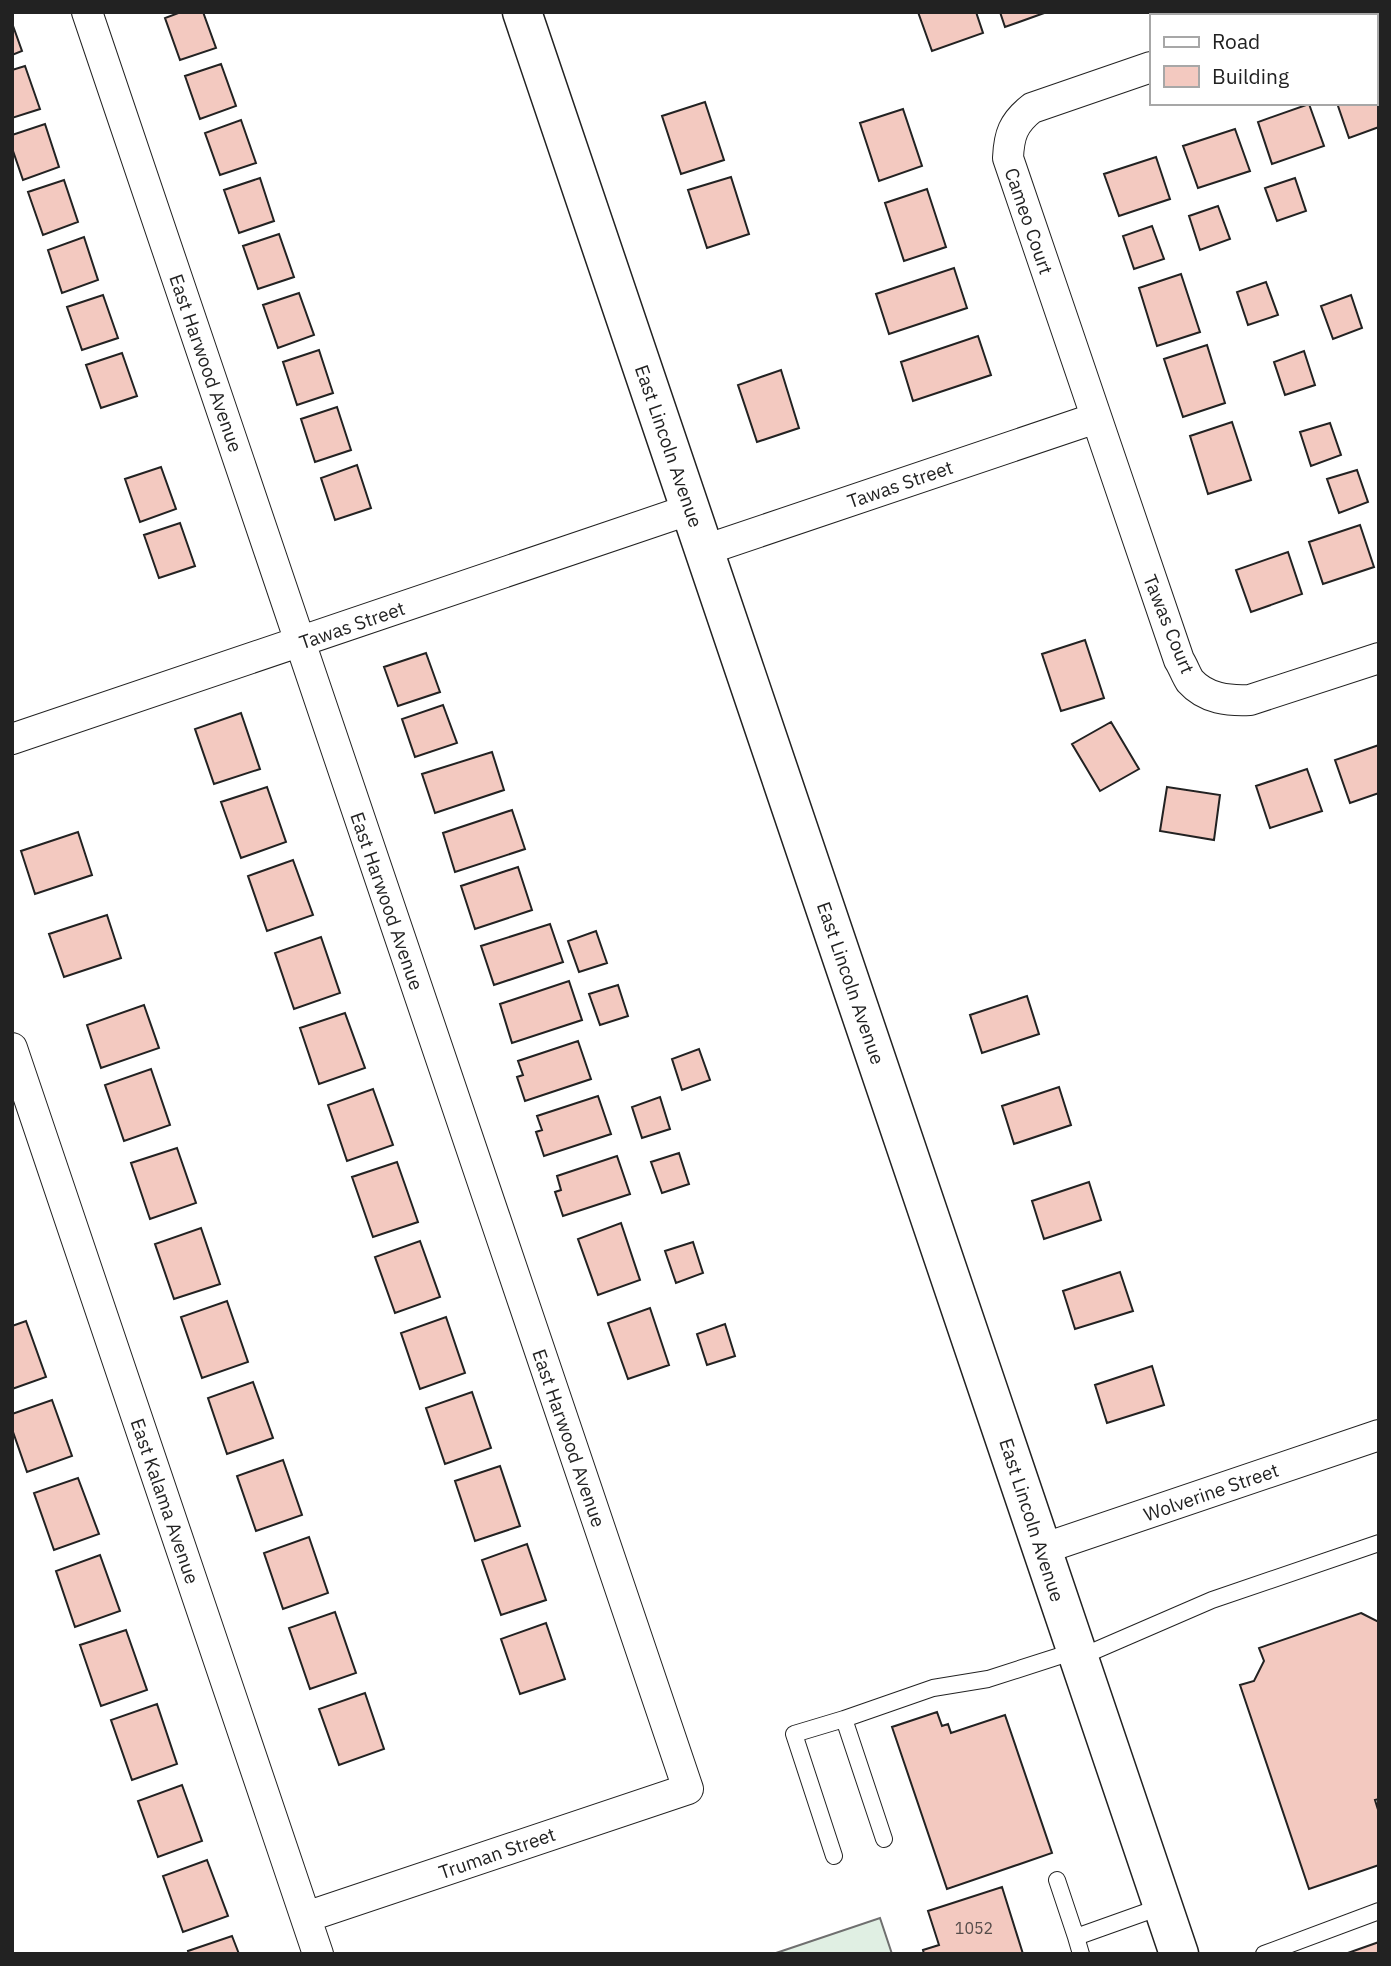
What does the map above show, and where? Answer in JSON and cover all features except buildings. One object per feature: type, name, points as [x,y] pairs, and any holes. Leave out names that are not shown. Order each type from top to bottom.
[{"type":"street","name":"East Harwood Avenue","points":[[87,12],[688,1789]]},
{"type":"street","name":"East Lincoln Avenue","points":[[522,12],[1179,1954]]},
{"type":"street","name":"Cameo Court","points":[[1096,418],[1008,158],[1009,139],[1023,115],[1032,108],[1150,67]]},
{"type":"street","name":"Tawas Street","points":[[705,550],[1096,418]]},
{"type":"street","name":"Tawas Court","points":[[1096,418],[1179,660],[1190,681],[1212,696],[1228,701],[1250,701],[1379,658]]},
{"type":"street","name":"Tawas Street","points":[[12,739],[691,509]]},
{"type":"street","name":"East Kalama Avenue","points":[[12,1048],[318,1954]]},
{"type":"street","name":"Wolverine Street","points":[[1042,1549],[1379,1435]]},
{"type":"street","name":"Truman Street","points":[[306,1917],[688,1789]]},
{"type":"lane","points":[[834,1856],[794,1734],[933,1688],[988,1679],[1076,1655],[1135,1635],[1212,1600],[1379,1543]]},
{"type":"lane","points":[[844,1719],[884,1839]]},
{"type":"lane","points":[[1057,1880],[1082,1954]]},
{"type":"lane","points":[[1076,1937],[1163,1906]]},
{"type":"lane","points":[[1264,1954],[1379,1912]]},
{"type":"green space","points":[[880,1918],[892,1954],[773,1954]]}]
